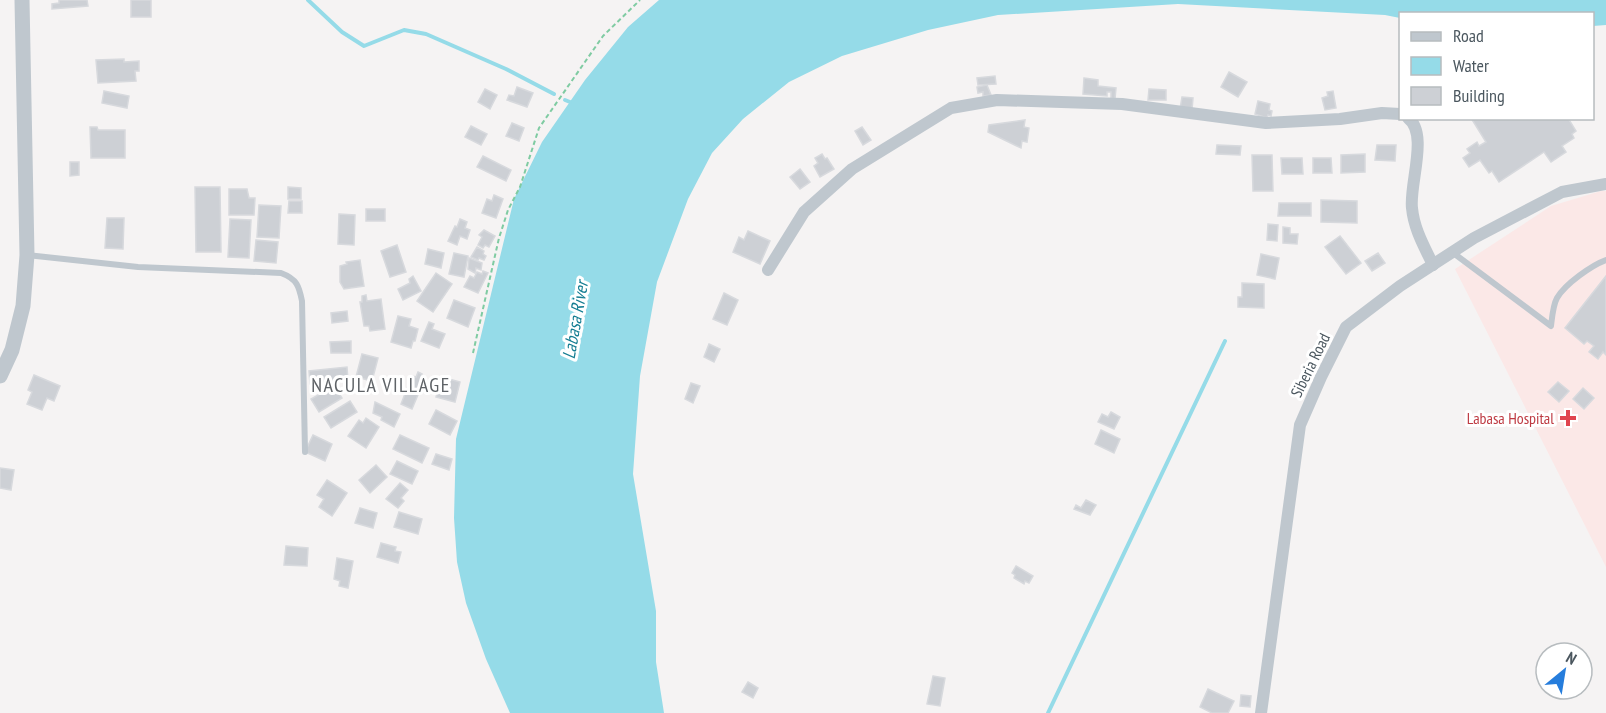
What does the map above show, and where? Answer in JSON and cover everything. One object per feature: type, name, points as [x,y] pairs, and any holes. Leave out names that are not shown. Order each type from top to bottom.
[{"type":"street","points":[[0,376],[12,350],[23,306],[27,255],[22,0]]},
{"type":"street","points":[[768,270],[804,212],[852,170],[951,108],[997,100],[1122,104],[1266,123],[1340,119],[1382,113],[1399,114]]},
{"type":"street","points":[[1411,120],[1414,122],[1419,140],[1411,205],[1414,224],[1433,265]]},
{"type":"street","name":"Siberia Road","points":[[1261,713],[1300,425],[1346,327],[1400,286],[1474,238],[1562,192],[1606,184]]},
{"type":"lane","points":[[1452,252],[1551,326],[1556,298],[1597,263],[1606,260]]},
{"type":"lane","points":[[27,255],[138,267],[281,273],[290,276],[298,284],[302,301],[305,452]]},
{"type":"path","points":[[473,354],[499,238],[508,210],[520,187],[539,128],[603,36],[640,0]]},
{"type":"shaded area","name":"Labasa Hospital","points":[[1606,191],[1606,567],[1455,269],[1551,206]]},
{"type":"water","name":"Labasa River","points":[[659,0],[1606,0],[1606,25],[1594,26],[1594,12],[1399,12],[1399,18],[1385,15],[1178,4],[998,15],[928,30],[842,56],[789,82],[743,119],[712,153],[688,199],[657,282],[640,376],[633,474],[656,611],[656,662],[664,713],[510,713],[486,659],[466,603],[457,562],[454,518],[456,439],[514,199],[542,142],[585,80],[628,27]]},
{"type":"building","points":[[59,0],[87,0],[88,6],[52,9],[52,4],[59,3]]},
{"type":"building","points":[[131,0],[151,0],[151,17],[131,17]]},
{"type":"building","points":[[124,59],[124,62],[139,61],[139,71],[135,71],[136,81],[98,83],[96,60]]},
{"type":"building","points":[[1229,72],[1247,82],[1238,97],[1221,87]]},
{"type":"building","points":[[995,76],[996,84],[978,85],[977,78]]},
{"type":"building","points":[[1084,78],[1098,80],[1098,86],[1116,88],[1115,99],[1111,98],[1111,92],[1107,92],[1107,96],[1083,94]]},
{"type":"building","points":[[987,85],[991,95],[983,96],[983,92],[978,93],[977,87]]},
{"type":"building","points":[[517,87],[533,93],[527,107],[507,100],[509,95],[514,96]]},
{"type":"building","points":[[485,89],[497,95],[490,109],[478,102]]},
{"type":"building","points":[[1149,89],[1166,90],[1166,100],[1148,100]]},
{"type":"building","points":[[104,91],[129,96],[127,108],[102,103]]},
{"type":"building","points":[[1333,91],[1336,108],[1325,110],[1322,98],[1328,96],[1327,92]]},
{"type":"building","points":[[1182,97],[1193,98],[1192,110],[1180,109]]},
{"type":"building","points":[[1258,101],[1270,104],[1271,116],[1268,115],[1267,118],[1255,114]]},
{"type":"building","points":[[1025,120],[1024,127],[1029,128],[1027,142],[1022,141],[1021,148],[988,132],[989,125]]},
{"type":"building","points":[[1472,120],[1569,120],[1576,131],[1572,134],[1574,138],[1562,146],[1566,152],[1551,162],[1544,152],[1499,182],[1492,171],[1489,173],[1480,160],[1469,167],[1463,158],[1470,153],[1467,149],[1477,142],[1479,146],[1486,142]]},
{"type":"building","points":[[512,123],[524,128],[519,141],[506,136]]},
{"type":"building","points":[[471,126],[487,134],[481,145],[465,137]]},
{"type":"building","points":[[90,127],[97,127],[98,130],[125,130],[125,158],[91,158]]},
{"type":"building","points":[[862,127],[871,140],[863,145],[855,131]]},
{"type":"building","points":[[1217,145],[1241,146],[1240,155],[1216,154]]},
{"type":"building","points":[[1377,145],[1396,145],[1395,161],[1375,160]]},
{"type":"building","points":[[822,154],[834,169],[820,177],[814,166],[818,163],[815,158]]},
{"type":"building","points":[[1365,154],[1365,172],[1341,173],[1341,155]]},
{"type":"building","points":[[1252,155],[1272,155],[1273,191],[1253,191]]},
{"type":"building","points":[[483,156],[511,170],[506,181],[477,167]]},
{"type":"building","points":[[1281,158],[1302,158],[1303,174],[1282,174]]},
{"type":"building","points":[[1313,158],[1331,158],[1332,173],[1313,173]]},
{"type":"building","points":[[70,162],[79,162],[79,175],[70,176]]},
{"type":"building","points":[[800,169],[810,182],[800,189],[790,177]]},
{"type":"building","points":[[195,187],[220,187],[221,252],[196,252]]},
{"type":"building","points":[[288,187],[301,188],[301,199],[288,199]]},
{"type":"building","points":[[229,189],[247,189],[249,198],[255,198],[254,215],[229,215]]},
{"type":"building","points":[[494,195],[503,199],[496,218],[482,213],[487,199],[492,201]]},
{"type":"building","points":[[1321,200],[1357,201],[1357,223],[1321,222]]},
{"type":"building","points":[[289,201],[302,201],[302,213],[288,213]]},
{"type":"building","points":[[1279,203],[1311,203],[1311,216],[1278,216]]},
{"type":"building","points":[[259,205],[281,206],[279,238],[257,237]]},
{"type":"building","points":[[366,209],[385,209],[385,221],[366,221]]},
{"type":"building","points":[[339,214],[355,215],[354,245],[338,244]]},
{"type":"building","points":[[107,218],[124,218],[123,249],[105,248]]},
{"type":"building","points":[[230,219],[251,220],[249,258],[228,257]]},
{"type":"building","points":[[460,219],[467,222],[465,228],[470,230],[467,239],[460,236],[457,245],[448,241]]},
{"type":"building","points":[[1268,224],[1278,225],[1277,241],[1267,240]]},
{"type":"building","points":[[1283,227],[1290,228],[1290,234],[1298,234],[1297,244],[1283,243]]},
{"type":"building","points":[[484,230],[495,236],[489,247],[485,245],[483,248],[478,245],[482,237],[479,235]]},
{"type":"building","points":[[748,231],[770,241],[760,264],[733,252],[739,237],[744,240]]},
{"type":"building","points":[[1340,236],[1361,263],[1346,274],[1325,247]]},
{"type":"building","points":[[256,240],[278,242],[276,263],[254,261]]},
{"type":"building","points":[[397,245],[406,272],[390,277],[381,251]]},
{"type":"building","points":[[477,247],[484,251],[483,254],[486,256],[484,260],[471,257]]},
{"type":"building","points":[[428,249],[444,253],[441,268],[425,264]]},
{"type":"building","points":[[454,253],[468,256],[464,277],[449,274]]},
{"type":"building","points":[[1378,253],[1385,263],[1372,271],[1365,261]]},
{"type":"building","points":[[1261,254],[1279,258],[1275,279],[1257,275]]},
{"type":"building","points":[[469,258],[482,263],[481,270],[476,268],[475,273],[468,269]]},
{"type":"building","points":[[360,260],[364,286],[344,289],[340,282],[340,266],[347,264],[346,262]]},
{"type":"building","points":[[483,271],[488,273],[478,293],[464,287],[470,276],[474,278],[477,272],[482,274]]},
{"type":"building","points":[[436,273],[452,284],[433,312],[417,301]]},
{"type":"building","points":[[413,276],[421,291],[403,300],[398,289],[410,283],[409,279]]},
{"type":"building","points":[[1606,276],[1606,355],[1603,352],[1598,359],[1589,352],[1594,346],[1587,341],[1584,344],[1565,328]]},
{"type":"building","points":[[1242,283],[1264,284],[1264,308],[1238,307],[1238,297],[1242,297]]},
{"type":"building","points":[[724,293],[738,300],[727,325],[713,319]]},
{"type":"building","points":[[366,295],[367,301],[381,299],[385,329],[370,331],[369,326],[364,326],[360,302],[362,302],[362,296]]},
{"type":"building","points":[[454,300],[475,308],[468,327],[447,318]]},
{"type":"building","points":[[347,311],[348,321],[332,323],[331,313]]},
{"type":"building","points":[[398,316],[411,319],[409,326],[418,329],[411,348],[391,342]]},
{"type":"building","points":[[429,322],[434,324],[432,329],[445,334],[439,348],[421,341]]},
{"type":"building","points":[[351,341],[351,353],[331,353],[330,342]]},
{"type":"building","points":[[709,344],[720,349],[714,362],[704,357]]},
{"type":"building","points":[[362,354],[378,358],[372,381],[356,377]]},
{"type":"building","points":[[347,367],[348,380],[310,384],[309,371]]},
{"type":"building","points":[[418,372],[422,374],[421,377],[425,378],[412,409],[401,404],[412,376],[416,377]]},
{"type":"building","points":[[34,375],[60,386],[54,401],[47,398],[42,410],[27,404],[32,392],[28,390]]},
{"type":"building","points":[[442,377],[460,382],[455,402],[436,397]]},
{"type":"building","points":[[1558,382],[1569,391],[1559,402],[1548,392]]},
{"type":"building","points":[[691,383],[700,386],[693,403],[685,399]]},
{"type":"building","points":[[334,386],[342,398],[319,412],[311,399]]},
{"type":"building","points":[[1583,388],[1594,398],[1584,409],[1573,399]]},
{"type":"building","points":[[350,401],[357,412],[331,428],[324,417]]},
{"type":"building","points":[[375,402],[400,414],[394,427],[373,413]]},
{"type":"building","points":[[436,410],[457,421],[450,435],[429,424]]},
{"type":"building","points":[[1111,412],[1120,417],[1114,429],[1098,422],[1102,414],[1108,417]]},
{"type":"building","points":[[366,418],[379,427],[366,448],[348,436],[359,420],[363,423]]},
{"type":"building","points":[[1101,430],[1120,439],[1114,453],[1095,444]]},
{"type":"building","points":[[313,435],[332,444],[325,461],[305,452]]},
{"type":"building","points":[[400,435],[429,448],[422,463],[393,449]]},
{"type":"building","points":[[436,454],[452,459],[449,470],[432,464]]},
{"type":"building","points":[[397,461],[418,471],[412,484],[390,474]]},
{"type":"building","points":[[376,465],[387,477],[370,493],[359,480]]},
{"type":"building","points":[[0,468],[14,470],[11,490],[0,488]]},
{"type":"building","points":[[327,480],[347,493],[332,516],[319,507],[324,499],[317,495]]},
{"type":"building","points":[[400,483],[408,490],[401,498],[404,501],[398,508],[386,499]]},
{"type":"building","points":[[1086,500],[1096,505],[1090,515],[1074,509],[1076,505],[1081,508]]},
{"type":"building","points":[[360,508],[377,513],[373,528],[355,523]]},
{"type":"building","points":[[399,512],[422,519],[418,534],[394,527]]},
{"type":"building","points":[[381,543],[396,547],[395,551],[401,552],[398,563],[377,557]]},
{"type":"building","points":[[286,546],[308,548],[307,566],[284,565]]},
{"type":"building","points":[[337,558],[353,561],[348,588],[339,586],[340,581],[334,579]]},
{"type":"building","points":[[1016,566],[1033,576],[1029,583],[1025,581],[1024,584],[1014,578],[1015,575],[1012,573]]},
{"type":"building","points":[[933,676],[945,678],[940,706],[927,704]]},
{"type":"building","points":[[748,682],[758,688],[753,698],[742,692]]},
{"type":"building","points":[[1208,689],[1234,701],[1228,713],[1212,713],[1200,707]]},
{"type":"building","points":[[1241,695],[1251,696],[1250,707],[1240,706]]},
{"type":"waterway","points":[[308,0],[342,32],[364,46],[404,30],[426,34],[506,69],[554,94]]},
{"type":"waterway","points":[[565,100],[570,102]]},
{"type":"waterway","points":[[1048,713],[1225,341]]},
{"type":"place","name":"Labasa Hospital","points":[[1568,418]]},
{"type":"district","name":"NACULA VILLAGE","points":[[381,385]]}]
